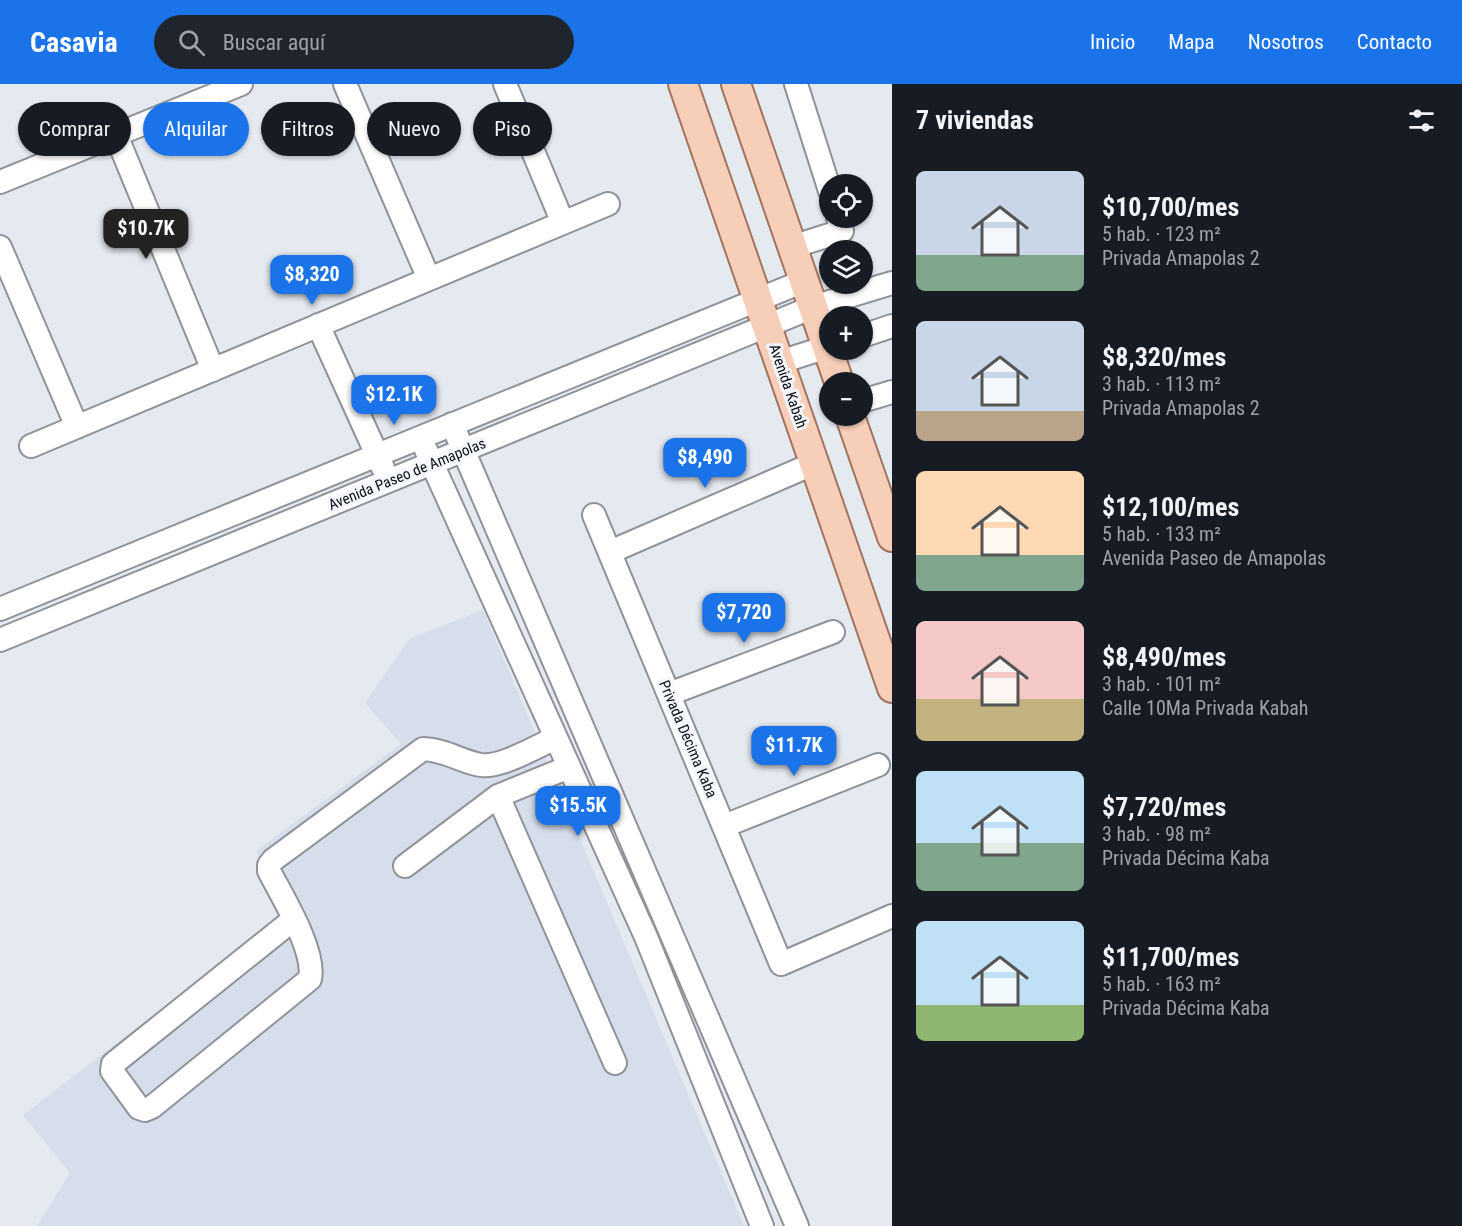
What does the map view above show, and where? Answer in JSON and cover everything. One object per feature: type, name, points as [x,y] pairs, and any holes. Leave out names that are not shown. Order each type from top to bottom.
[{"type":"main road","name":"Avenida Kabah","points":[[683,84],[892,688]]},
{"type":"main road","points":[[736,84],[819,323]]},
{"type":"main road","points":[[853,426],[892,537]]},
{"type":"street","points":[[345,84],[429,279]]},
{"type":"street","points":[[505,84],[563,223]]},
{"type":"street","points":[[796,84],[825,174]]},
{"type":"street","points":[[131,129],[231,86]]},
{"type":"street","points":[[0,182],[64,156]]},
{"type":"street","points":[[125,156],[213,370]]},
{"type":"street","points":[[31,446],[608,204]]},
{"type":"street","points":[[792,247],[842,231],[841,228]]},
{"type":"street","points":[[0,247],[77,426]]},
{"type":"street","name":"Avenida Paseo de Amapolas","points":[[0,609],[804,281]]},
{"type":"street","name":"Avenida Paseo de Amapolas","points":[[0,640],[813,307],[892,283]]},
{"type":"street","points":[[318,325],[389,481]]},
{"type":"street","points":[[873,332],[892,326]]},
{"type":"street","points":[[780,362],[819,350]]},
{"type":"street","points":[[873,398],[892,392]]},
{"type":"street","points":[[421,438],[646,937],[764,1226],[795,1220],[452,424]]},
{"type":"street","points":[[610,552],[815,463]]},
{"type":"street","name":"Privada Décima Kaba","points":[[594,515],[781,964],[892,916]]},
{"type":"street","points":[[669,694],[833,632]]},
{"type":"street","points":[[294,919],[113,1064],[112,1071],[139,1108],[145,1110],[152,1107],[310,979],[312,969],[310,959],[294,919],[269,870],[269,865],[273,860],[423,748],[439,750],[481,765],[495,765],[556,738]]},
{"type":"street","points":[[724,826],[878,765]]},
{"type":"street","points":[[405,866],[498,796],[569,767]]},
{"type":"street","points":[[498,796],[615,1063]]},
{"type":"street","points":[[646,937],[670,928]]},
{"type":"shaded area","points":[[483,610],[744,1226],[37,1226],[70,1173],[23,1115],[285,914],[256,851],[401,744],[365,703],[409,639]]}]
